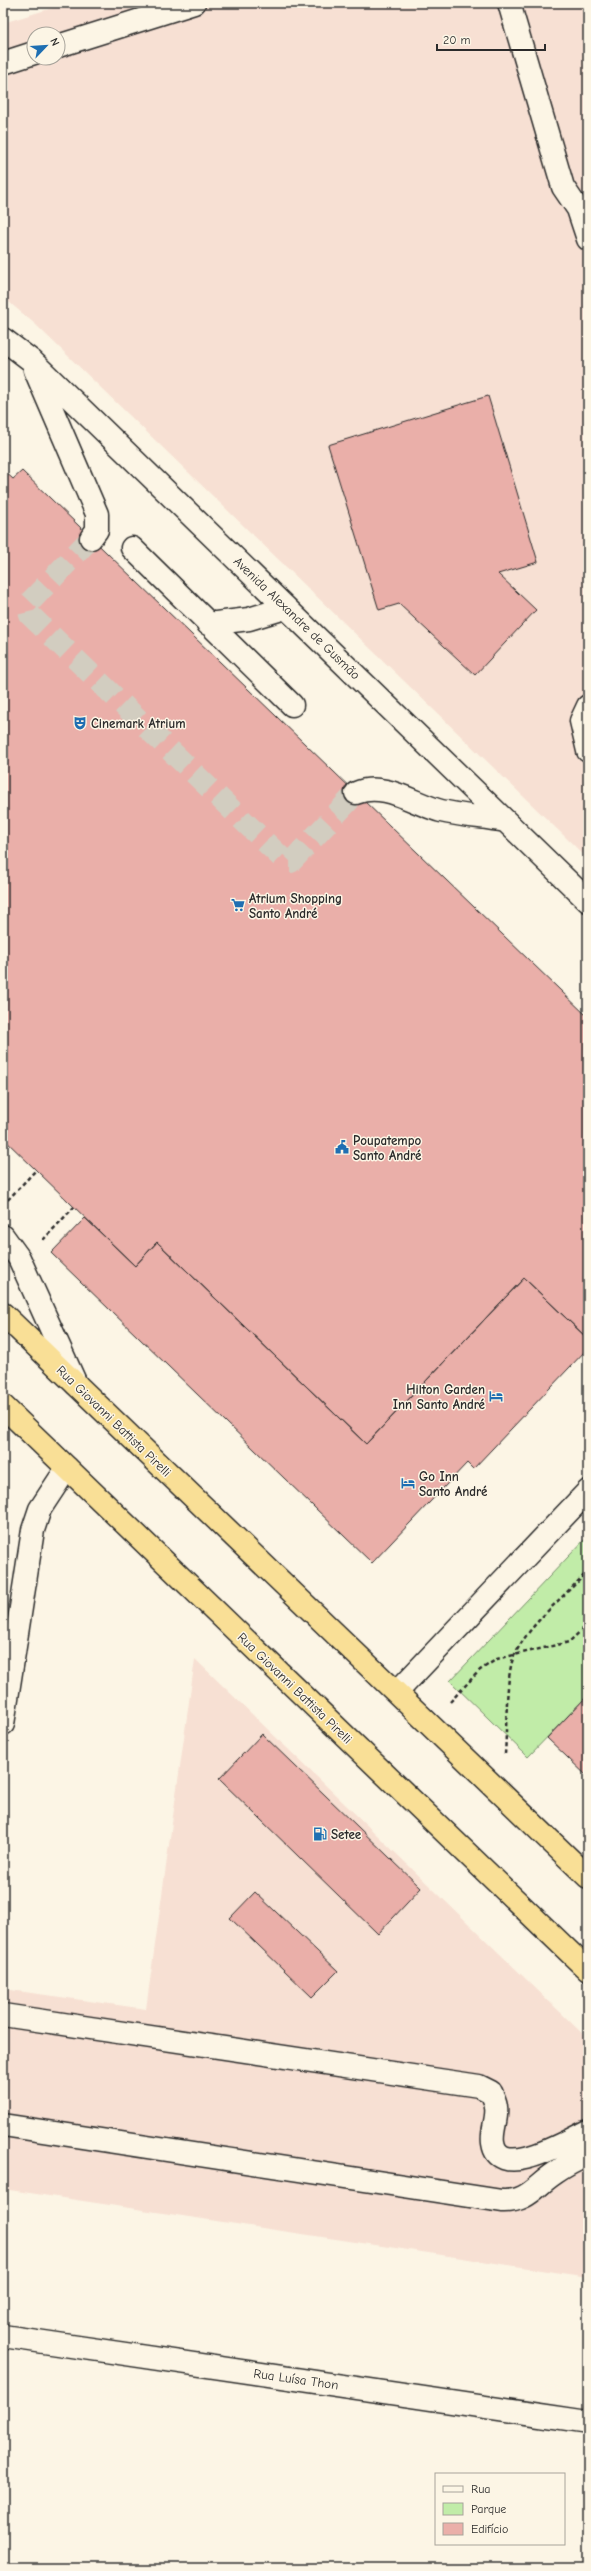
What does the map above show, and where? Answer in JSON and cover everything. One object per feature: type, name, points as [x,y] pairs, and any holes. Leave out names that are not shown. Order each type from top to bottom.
[{"type":"highway","name":"Rua Giovanni Battista Pirelli","points":[[3,1314],[588,1877]]},
{"type":"highway","name":"Rua Giovanni Battista Pirelli","points":[[3,1406],[588,1970]]},
{"type":"street","points":[[66,43],[194,3]]},
{"type":"street","points":[[509,3],[563,186],[578,209],[588,240]]},
{"type":"street","points":[[3,63],[26,56]]},
{"type":"street","name":"Avenida Alexandre de Gusmão","points":[[3,339],[32,361],[588,901]]},
{"type":"street","points":[[32,361],[97,514],[97,530],[91,538]]},
{"type":"street","points":[[132,548],[292,705]]},
{"type":"street","points":[[208,624],[248,619],[285,608]]},
{"type":"street","points":[[588,706],[581,721],[588,751]]},
{"type":"street","points":[[356,793],[365,789],[382,790],[441,811],[505,821]]},
{"type":"street","points":[[3,1236],[19,1258],[76,1384]]},
{"type":"street","points":[[3,1724],[33,1530],[40,1509],[67,1468]]},
{"type":"street","points":[[397,1692],[588,1491]]},
{"type":"street","points":[[3,2015],[479,2086],[491,2092],[496,2107],[493,2143],[497,2153],[507,2160],[521,2160],[534,2156],[588,2131]]},
{"type":"street","points":[[3,2125],[502,2202],[514,2202],[528,2196],[554,2173],[588,2156]]},
{"type":"street","name":"Rua Luísa Thon","points":[[3,2336],[588,2422]]},
{"type":"path","points":[[3,1205],[36,1170]]},
{"type":"path","points":[[40,1243],[74,1207]]},
{"type":"path","points":[[505,1755],[510,1681],[514,1655],[533,1629],[588,1571]]},
{"type":"path","points":[[450,1702],[480,1670],[497,1659],[569,1642],[588,1624]]},
{"type":"shaded area","points":[[69,3],[588,3],[588,859],[35,324],[3,297],[3,23]]},
{"type":"shaded area","points":[[195,1659],[588,2039],[588,2277],[3,2189],[3,1989],[146,2009]]},
{"type":"green space","points":[[588,1536],[588,1695],[528,1757],[450,1681]]},
{"type":"building","points":[[488,396],[538,562],[498,574],[536,610],[475,675],[399,604],[379,610],[328,445]]},
{"type":"building","name":"Atrium Shopping Santo André","points":[[3,470],[13,479],[22,471],[588,1017],[588,1339],[524,1278],[366,1444],[157,1242],[135,1266],[3,1138]]},
{"type":"building","points":[[85,1218],[135,1266],[157,1242],[366,1444],[524,1278],[588,1339],[588,1348],[473,1469],[467,1463],[372,1563],[51,1253]]},
{"type":"building","points":[[588,1695],[588,1777],[547,1738]]},
{"type":"building","name":"Setee","points":[[262,1734],[421,1888],[378,1934],[219,1779]]},
{"type":"building","points":[[255,1892],[338,1971],[312,1997],[230,1918]]},
{"type":"tunnel","points":[[91,538],[29,603],[28,607],[30,615],[286,862],[291,862],[356,793]]},
{"type":"place","name":"Cinemark Atrium","points":[[80,723]]},
{"type":"place","name":"Atrium Shopping Santo André","points":[[238,905]]},
{"type":"place","name":"Poupatempo Santo André","points":[[342,1147]]},
{"type":"place","name":"Hilton Garden Inn Santo André","points":[[496,1396]]},
{"type":"place","name":"Go Inn Santo André","points":[[408,1483]]},
{"type":"place","name":"Setee","points":[[320,1834]]}]
